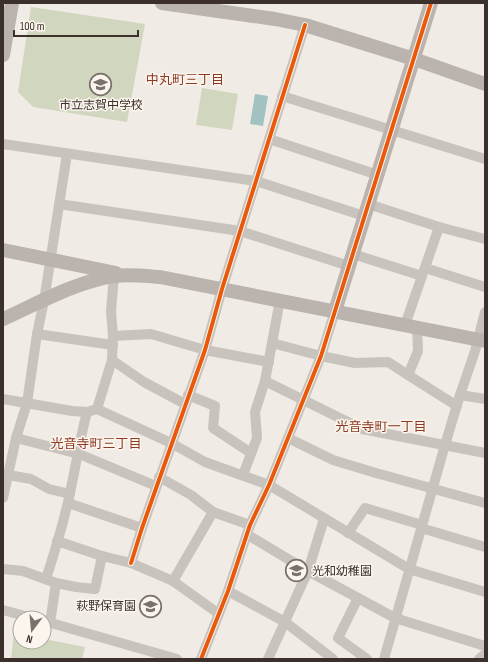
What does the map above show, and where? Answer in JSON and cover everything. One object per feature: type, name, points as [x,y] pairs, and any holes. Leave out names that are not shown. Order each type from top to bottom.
[{"type":"street","points":[[3,55],[12,3]]},
{"type":"street","points":[[162,3],[275,19],[305,25],[414,59],[485,84]]},
{"type":"street","points":[[201,659],[228,591],[249,530],[269,485],[321,356],[431,3]]},
{"type":"street","points":[[131,563],[186,399],[205,350],[240,230],[305,25]]},
{"type":"street","points":[[282,96],[485,159]]},
{"type":"street","points":[[269,139],[378,175]]},
{"type":"street","points":[[3,144],[256,180],[366,210],[485,239]]},
{"type":"street","points":[[3,498],[5,475],[28,403],[37,334],[51,259],[67,154]]},
{"type":"street","points":[[59,204],[240,230],[351,260],[423,272],[485,287]]},
{"type":"street","points":[[408,375],[418,351],[411,326],[423,272],[439,227]]},
{"type":"street","points":[[3,250],[51,259],[119,276]]},
{"type":"street","points":[[98,409],[112,360],[113,341],[111,311],[119,276]]},
{"type":"street","points":[[3,319],[95,280],[119,276],[160,277],[481,340]]},
{"type":"street","points":[[243,475],[257,438],[255,412],[265,381],[280,300]]},
{"type":"street","points":[[384,659],[421,526],[460,395],[475,351],[481,340],[485,312]]},
{"type":"street","points":[[37,334],[113,341],[150,334],[205,350],[268,362]]},
{"type":"street","points":[[272,343],[355,363],[388,362],[457,406]]},
{"type":"street","points":[[112,360],[144,382],[186,399],[215,406],[212,428],[251,454]]},
{"type":"street","points":[[265,381],[362,429],[485,453]]},
{"type":"street","points":[[460,395],[485,399]]},
{"type":"street","points":[[3,399],[72,411],[87,412],[98,409],[171,443],[205,462],[269,485],[409,569],[485,592]]},
{"type":"street","points":[[48,610],[57,541],[69,499],[79,454],[79,441],[87,412]]},
{"type":"street","points":[[16,438],[79,454],[158,481],[191,495],[213,512],[249,530],[308,571],[395,618],[485,646]]},
{"type":"street","points":[[288,438],[333,460],[485,503]]},
{"type":"street","points":[[5,475],[31,479],[69,499],[142,528]]},
{"type":"street","points":[[348,533],[365,508],[485,547]]},
{"type":"street","points":[[173,581],[213,512]]},
{"type":"street","points":[[268,659],[308,571],[324,519]]},
{"type":"street","points":[[57,541],[102,556],[131,563],[173,581],[219,614]]},
{"type":"street","points":[[3,569],[23,571],[51,581],[76,587],[95,589],[102,556]]},
{"type":"street","points":[[228,591],[285,622],[333,659]]},
{"type":"street","points":[[358,598],[338,638],[367,659]]},
{"type":"street","points":[[52,623],[177,659]]},
{"type":"street","points":[[479,659],[485,654]]},
{"type":"green space","points":[[31,7],[145,24],[127,122],[33,107],[18,92]]},
{"type":"green space","points":[[202,88],[238,94],[232,130],[196,125]]},
{"type":"green space","points":[[52,641],[85,647],[82,659],[11,659],[12,650],[52,650]]},
{"type":"water","points":[[255,94],[268,96],[263,126],[250,124]]},
{"type":"cycle path","points":[[201,659],[228,591],[250,525],[269,485],[321,356],[431,3]]},
{"type":"cycle path","points":[[131,563],[205,350],[222,289],[305,25]]},
{"type":"place","name":"市立志賀中学校","points":[[101,84]]},
{"type":"place","name":"光和幼稚園","points":[[296,571]]},
{"type":"place","name":"萩野保育園","points":[[151,606]]},
{"type":"district","name":"中丸町三丁目","points":[[185,80]]},
{"type":"district","name":"光音寺町一丁目","points":[[381,427]]},
{"type":"district","name":"光音寺町三丁目","points":[[96,444]]}]
